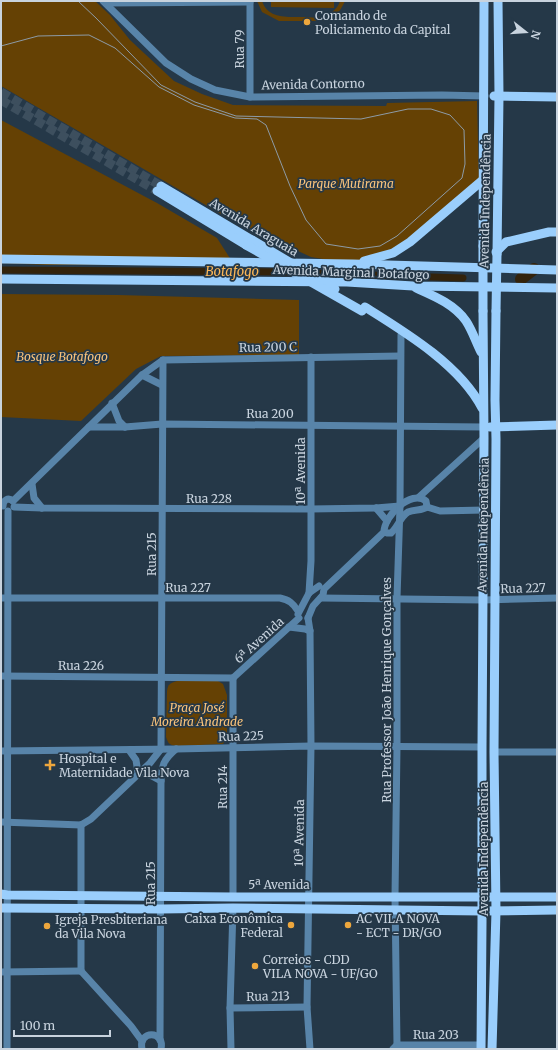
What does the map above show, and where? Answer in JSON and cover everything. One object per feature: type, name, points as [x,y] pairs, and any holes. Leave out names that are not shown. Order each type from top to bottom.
[{"type":"main road","name":"Avenida Independência","points":[[481,1047],[482,600],[484,510],[484,1]]},
{"type":"main road","name":"Avenida Independência","points":[[492,1049],[496,911],[494,752],[496,311],[499,96],[498,1]]},
{"type":"main road","name":"Avenida Contorno","points":[[485,96],[557,97]]},
{"type":"main road","points":[[353,264],[393,253],[410,242],[484,179]]},
{"type":"main road","name":"Avenida Araguaia","points":[[159,189],[421,344],[441,360],[470,388],[496,427]]},
{"type":"main road","points":[[497,253],[506,242],[549,232],[557,232]]},
{"type":"main road","name":"Avenida Marginal Botafogo","points":[[1,259],[555,268]]},
{"type":"main road","name":"Avenida Marginal Botafogo","points":[[1,279],[347,282],[413,286],[557,288]]},
{"type":"main road","points":[[413,286],[441,299],[466,320],[483,357]]},
{"type":"main road","name":"Avenida Araguaia","points":[[364,309],[440,365],[468,395],[476,406],[484,427]]},
{"type":"main road","points":[[470,388],[477,386],[483,381]]},
{"type":"main road","name":"Rua 200","points":[[484,427],[557,425]]},
{"type":"main road","name":"5ª Avenida","points":[[4,894],[233,897],[557,897]]},
{"type":"main road","points":[[233,908],[235,902],[257,897]]},
{"type":"main road","name":"5ª Avenida","points":[[4,907],[81,909],[309,908],[482,911],[557,910]]},
{"type":"street","name":"Avenida Contorno","points":[[105,2],[166,63],[181,74],[215,90],[250,97],[485,96]]},
{"type":"street","points":[[105,2],[250,2]]},
{"type":"street","name":"Rua 79","points":[[250,2],[250,97]]},
{"type":"street","name":"Rua Professor João Henrique Gonçalves","points":[[395,1047],[395,897],[398,746],[397,598],[400,506],[401,335]]},
{"type":"street","name":"Rua 200 C","points":[[163,360],[400,356]]},
{"type":"street","name":"10ª Avenida","points":[[309,593],[311,561],[311,357]]},
{"type":"street","points":[[7,1049],[4,972],[4,751],[5,598],[8,506],[32,484],[112,403],[142,375],[163,360]]},
{"type":"street","name":"Rua 215","points":[[161,749],[163,360]]},
{"type":"street","points":[[142,375],[162,385]]},
{"type":"street","points":[[112,403],[119,421],[125,427]]},
{"type":"street","name":"Rua 200","points":[[89,427],[125,427],[162,424],[484,427]]},
{"type":"street","points":[[384,532],[384,527],[387,521],[400,506],[413,498],[419,497],[484,438]]},
{"type":"street","points":[[32,484],[34,498],[42,508]]},
{"type":"street","points":[[419,497],[426,501],[427,507],[440,510],[484,510]]},
{"type":"street","name":"Rua 228","points":[[8,506],[42,508],[310,509],[400,506]]},
{"type":"street","name":"6ª Avenida","points":[[233,678],[289,627],[309,593],[321,588],[384,532],[387,534],[391,533],[403,516],[409,512],[427,507]]},
{"type":"street","points":[[376,508],[387,521]]},
{"type":"street","name":"10ª Avenida","points":[[311,561],[314,577],[321,588]]},
{"type":"street","name":"6ª Avenida","points":[[298,614],[303,620],[308,618],[313,606],[321,598],[321,588]]},
{"type":"street","name":"Rua 227","points":[[5,598],[280,598],[293,603],[298,614]]},
{"type":"street","name":"Rua 227","points":[[321,598],[495,600],[557,598]]},
{"type":"street","name":"10ª Avenida","points":[[308,618],[310,631],[311,746],[307,1007],[310,1049]]},
{"type":"street","points":[[289,627],[310,631]]},
{"type":"street","name":"Rua 226","points":[[5,676],[162,676],[233,678]]},
{"type":"street","points":[[161,685],[172,677]]},
{"type":"street","name":"Rua 214","points":[[233,678],[233,897]]},
{"type":"street","points":[[222,748],[232,739]]},
{"type":"street","name":"Rua 225","points":[[4,751],[176,750],[232,747],[311,746],[482,747]]},
{"type":"street","points":[[5,822],[81,825],[91,819],[150,762],[161,749]]},
{"type":"street","points":[[129,750],[136,760],[138,773]]},
{"type":"street","name":"Rua 215","points":[[161,1049],[161,781],[162,767],[165,760],[176,750]]},
{"type":"street","points":[[494,752],[557,752]]},
{"type":"street","points":[[138,773],[150,775],[161,781]]},
{"type":"street","points":[[81,825],[81,971],[131,1026],[140,1046]]},
{"type":"street","points":[[231,1049],[230,1008],[233,908]]},
{"type":"street","points":[[4,972],[81,971]]},
{"type":"street","name":"Rua 213","points":[[230,1008],[307,1007]]},
{"type":"street","points":[[140,1046],[143,1039],[150,1035],[160,1022]]},
{"type":"street","points":[[131,1026],[158,1037],[160,1040]]},
{"type":"street","name":"Rua 203","points":[[395,1047],[481,1047]]},
{"type":"green space","name":"Parque Mutirama","points":[[1,1],[95,1],[110,15],[130,40],[174,81],[202,94],[233,105],[386,106],[387,103],[477,101],[479,181],[393,253],[353,264],[311,257],[233,221],[1,86]]},
{"type":"green space","points":[[257,1],[262,1],[269,11],[279,16],[317,18],[330,13],[336,8],[340,1],[345,1],[338,13],[327,21],[279,21],[262,12]]},
{"type":"green space","points":[[271,1],[334,1],[334,8],[271,7]]},
{"type":"green space","points":[[1,120],[157,203],[217,238],[233,263],[47,265],[1,263]]},
{"type":"green space","name":"Bosque Botafogo","points":[[1,294],[118,295],[299,300],[299,355],[161,356],[136,369],[81,421],[1,417]]},
{"type":"green space","name":"Praça José Moreira Andrade","points":[[177,681],[218,681],[223,684],[227,695],[227,738],[223,744],[176,746],[168,742],[166,737],[167,691],[170,684]]},
{"type":"waterway","points":[[521,279],[534,269]]},
{"type":"waterway","name":"Botafogo","points":[[1,270],[293,272]]},
{"type":"waterway","name":"Botafogo","points":[[307,273],[463,278]]},
{"type":"tunnel","points":[[1,92],[161,186]]},
{"type":"tunnel","points":[[1,100],[157,191]]},
{"type":"tram line","points":[[1,46],[38,36],[89,35],[115,48],[159,87],[194,105],[235,118],[257,119],[266,125],[290,186],[306,220],[326,244],[358,249],[380,246],[397,236],[462,178],[465,164],[464,130],[450,115],[431,109],[408,109],[361,119],[236,116],[195,102],[161,85],[78,1]]},
{"type":"place","name":"Comando de Policiamento da Capital","points":[[307,22]]},
{"type":"place","name":"Hospital e Maternidade Vila Nova","points":[[50,765]]},
{"type":"place","name":"Caixa Econômica Federal","points":[[291,925]]},
{"type":"place","name":"AC VILA NOVA - ECT - DR/GO","points":[[348,925]]},
{"type":"place","name":"Igreja Presbiteriana da Vila Nova","points":[[47,926]]},
{"type":"place","name":"Correios - CDD VILA NOVA - UF/GO","points":[[255,966]]}]
